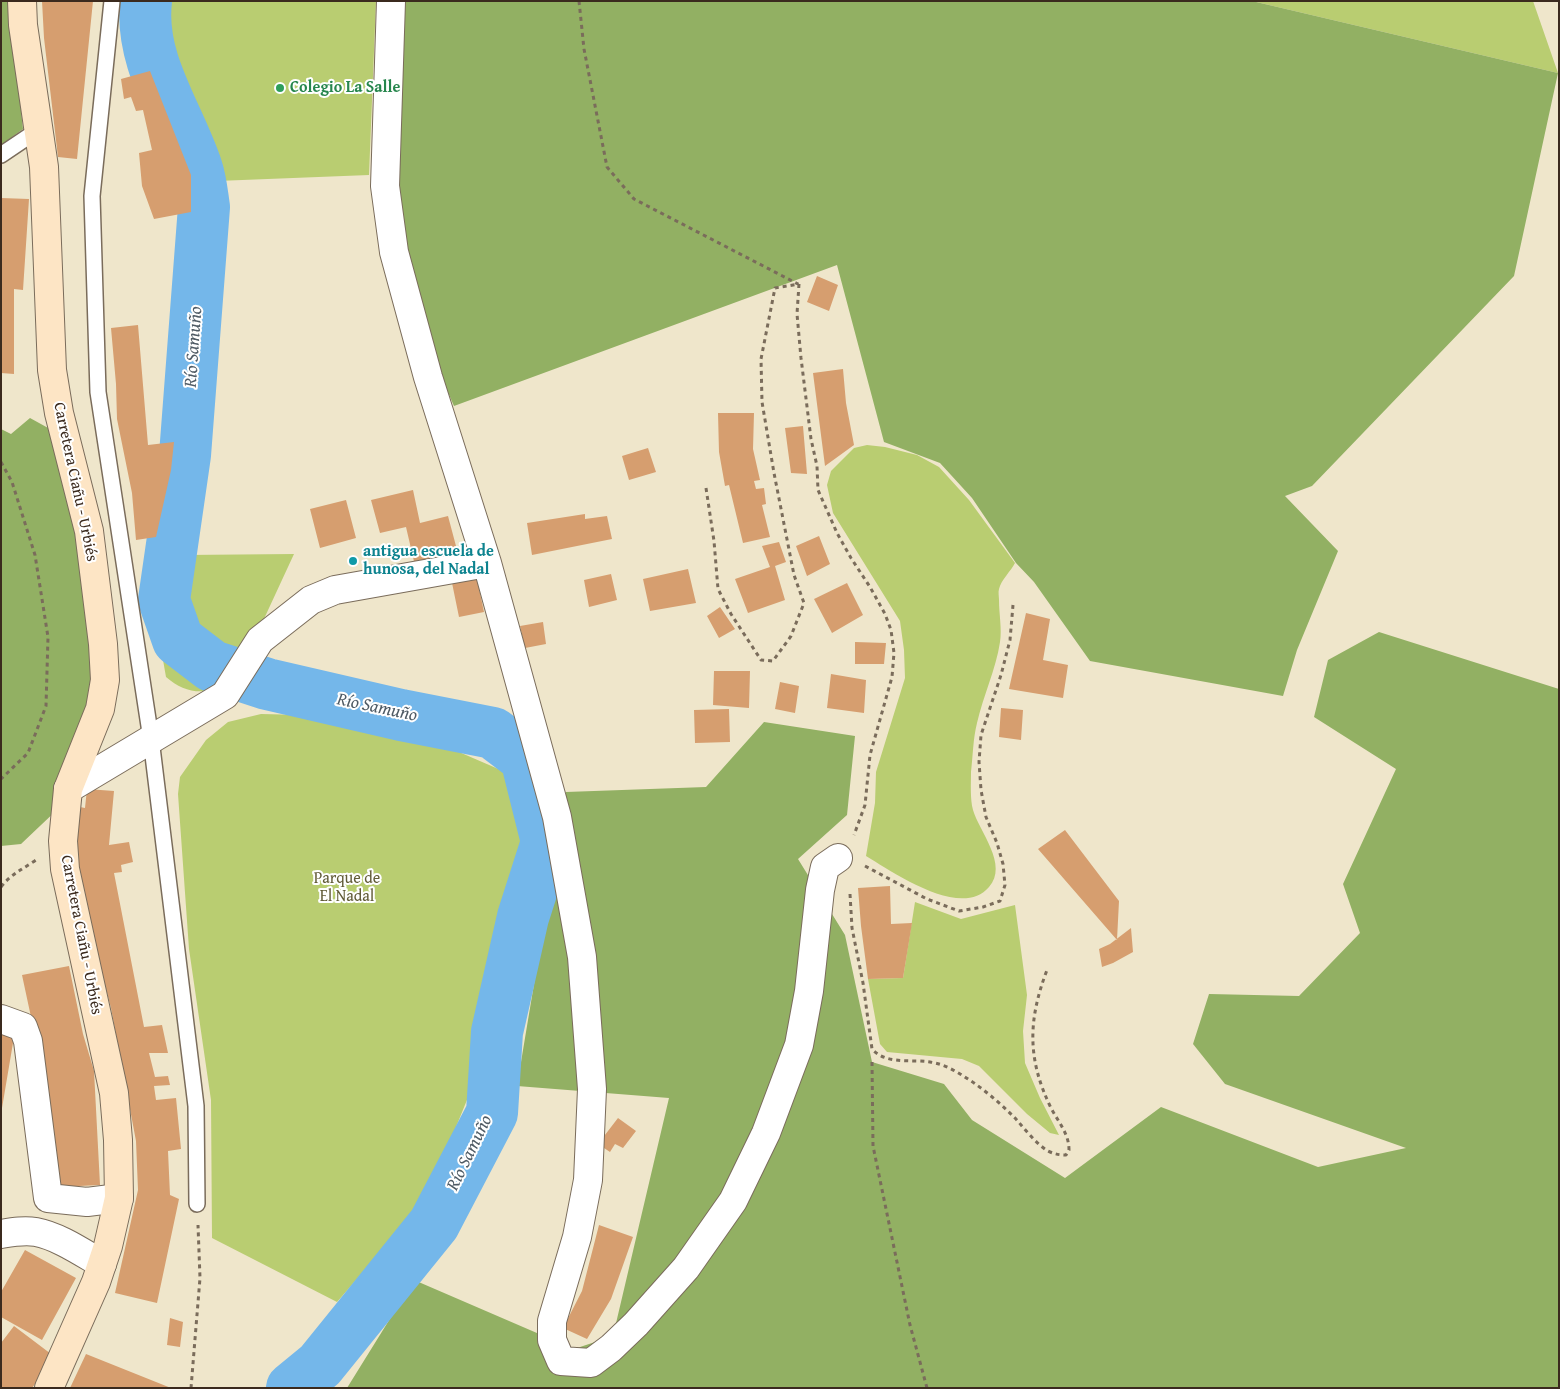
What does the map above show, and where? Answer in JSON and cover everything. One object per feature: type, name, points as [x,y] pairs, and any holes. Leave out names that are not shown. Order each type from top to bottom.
[{"type":"street","name":"Carretera Ciañu - Urbiés","points":[[22,1],[23,25],[44,167],[52,370],[59,413],[89,531],[104,644],[105,680],[100,709],[68,789],[63,841],[65,869],[114,1093],[118,1140],[119,1198],[108,1246],[96,1282],[49,1388]]},
{"type":"street","points":[[391,1],[385,186],[394,252],[428,376],[487,563],[558,817],[582,957],[592,1089],[588,1180],[576,1237],[552,1321],[552,1340],[561,1361],[591,1363],[611,1348],[636,1324],[686,1268],[733,1201],[766,1133],[799,1045],[809,991],[820,890],[825,867],[838,858]]},
{"type":"street","points":[[68,789],[226,694],[260,640],[311,600],[335,590],[487,563]]},
{"type":"street","points":[[1,1019],[23,1027],[28,1041],[48,1198],[87,1202],[119,1198]]},
{"type":"street","points":[[1,1234],[18,1231],[36,1232],[72,1247],[102,1264]]},
{"type":"lane","points":[[112,1],[92,196],[98,392],[151,739],[196,1106],[197,1204]]},
{"type":"lane","points":[[1,155],[38,130]]},
{"type":"path","points":[[579,1],[584,50],[607,167],[634,200],[799,284]]},
{"type":"path","points":[[706,488],[714,541],[718,589],[731,614],[761,660],[773,661],[791,636],[804,603],[794,575],[774,473],[762,402],[761,359],[775,288],[799,284]]},
{"type":"path","points":[[799,284],[797,314],[801,358],[811,439],[817,466],[818,490],[837,533],[885,614],[891,630],[894,652],[892,677],[870,755],[865,804],[851,843],[838,858]]},
{"type":"path","points":[[1,462],[12,482],[35,555],[48,637],[46,706],[28,753],[1,779]]},
{"type":"path","points":[[838,858],[858,862],[926,899],[959,911],[1000,902],[1005,885],[1003,864],[997,843],[986,817],[981,790],[979,762],[981,734],[1001,675],[1010,640],[1013,605]]},
{"type":"path","points":[[1,887],[18,871],[63,841]]},
{"type":"path","points":[[838,858],[846,872],[849,883],[852,928],[863,982],[872,1049],[876,1054],[885,1057],[907,1061],[930,1062],[947,1066],[977,1085],[994,1099],[1046,1150],[1057,1155],[1066,1155],[1069,1150],[1066,1134],[1046,1097],[1033,1052],[1032,1025],[1047,970]]},
{"type":"path","points":[[872,1062],[873,1146],[910,1325],[927,1388]]},
{"type":"path","points":[[192,1388],[200,1278],[197,1204]]},
{"type":"green space","points":[[1,1],[9,1],[23,129],[1,145]]},
{"type":"green space","name":"Colegio La Salle","points":[[165,1],[376,1],[369,175],[217,181],[211,152],[163,23]]},
{"type":"green space","points":[[400,1],[1252,1],[1558,73],[1514,276],[1312,486],[1285,496],[1338,551],[1297,650],[1283,696],[1090,661],[1034,582],[1016,563],[972,498],[940,463],[884,442],[837,265],[454,406],[421,331],[400,220],[395,100]]},
{"type":"green space","points":[[1252,1],[1533,1],[1558,73]]},
{"type":"green space","points":[[30,418],[59,434],[86,563],[93,685],[60,807],[21,844],[1,846],[1,429],[11,434]]},
{"type":"green space","points":[[867,445],[885,447],[917,455],[939,467],[969,500],[1015,563],[999,590],[1000,642],[974,741],[971,772],[972,806],[991,848],[996,869],[989,887],[977,896],[962,898],[945,896],[927,890],[909,882],[866,856],[875,803],[876,772],[905,678],[904,650],[900,621],[833,513],[827,485],[831,471],[854,448]]},
{"type":"green space","points":[[294,554],[263,621],[219,688],[205,691],[191,690],[178,686],[166,677],[163,660],[168,636],[186,623],[175,580],[176,572],[184,555]]},
{"type":"green space","points":[[1379,632],[1559,689],[1559,1388],[347,1388],[414,1280],[574,1349],[613,1336],[669,1098],[517,1086],[566,792],[706,787],[764,722],[855,736],[847,815],[798,859],[845,935],[872,1062],[944,1084],[972,1120],[1065,1178],[1161,1107],[1318,1167],[1406,1148],[1225,1084],[1193,1044],[1209,994],[1299,996],[1360,933],[1343,884],[1396,769],[1314,717],[1328,660]]},
{"type":"green space","name":"Parque de El Nadal","points":[[261,714],[303,715],[358,722],[459,752],[503,771],[517,786],[528,836],[511,904],[487,980],[477,1037],[471,1090],[441,1164],[409,1219],[337,1302],[212,1238],[211,1100],[189,949],[178,794],[180,777],[206,740],[228,722]]},
{"type":"green space","points":[[915,902],[961,919],[1015,905],[1027,995],[1023,1031],[1025,1063],[1059,1135],[1050,1133],[1027,1114],[979,1066],[962,1059],[887,1052],[880,1044],[868,979],[903,978]]},
{"type":"building","points":[[42,1],[93,1],[77,159],[58,157],[44,38]]},
{"type":"building","points":[[150,71],[191,175],[191,212],[154,219],[142,186],[139,153],[152,150],[143,110],[136,111],[131,97],[124,99],[121,79]]},
{"type":"building","points":[[1,198],[29,199],[23,290],[14,289],[14,374],[1,373]]},
{"type":"building","points":[[817,276],[838,285],[829,311],[807,302]]},
{"type":"building","points":[[138,325],[148,445],[174,442],[171,470],[156,537],[136,540],[132,493],[117,419],[111,328]]},
{"type":"building","points":[[843,369],[846,403],[854,445],[825,466],[813,373]]},
{"type":"building","points":[[718,413],[754,413],[753,449],[760,480],[754,481],[756,489],[764,488],[766,504],[762,505],[770,537],[743,543],[729,485],[725,486],[719,452]]},
{"type":"building","points":[[803,426],[807,474],[791,473],[785,428]]},
{"type":"building","points":[[648,448],[656,472],[629,480],[622,456]]},
{"type":"building","points":[[413,490],[420,523],[448,516],[460,561],[416,570],[406,527],[380,533],[371,500]]},
{"type":"building","points":[[346,500],[356,538],[320,548],[310,509]]},
{"type":"building","points":[[585,514],[585,519],[607,516],[612,539],[532,555],[527,523]]},
{"type":"building","points":[[819,536],[830,564],[807,576],[796,546]]},
{"type":"building","points":[[779,542],[786,562],[775,566],[785,600],[748,613],[735,579],[770,567],[762,546]]},
{"type":"building","points":[[688,569],[696,603],[650,611],[643,579]]},
{"type":"building","points":[[476,574],[484,612],[459,617],[451,578]]},
{"type":"building","points":[[611,574],[617,600],[589,607],[584,580]]},
{"type":"building","points":[[847,583],[863,615],[832,633],[814,599]]},
{"type":"building","points":[[720,607],[735,629],[719,638],[707,616]]},
{"type":"building","points":[[1026,613],[1050,619],[1043,660],[1068,665],[1063,698],[1009,689]]},
{"type":"building","points":[[543,622],[546,644],[525,648],[520,626]]},
{"type":"building","points":[[855,642],[886,643],[884,664],[855,664]]},
{"type":"building","points":[[714,671],[750,671],[749,708],[713,705]]},
{"type":"building","points":[[831,674],[866,680],[864,713],[827,708]]},
{"type":"building","points":[[780,682],[799,686],[795,713],[775,709]]},
{"type":"building","points":[[1001,708],[1023,710],[1021,740],[999,737]]},
{"type":"building","points":[[729,709],[730,742],[695,743],[694,710]]},
{"type":"building","points":[[87,789],[114,791],[109,845],[129,842],[133,862],[121,865],[122,872],[114,873],[144,1027],[162,1025],[168,1053],[149,1053],[155,1077],[168,1076],[170,1085],[154,1086],[156,1100],[176,1098],[181,1149],[168,1151],[170,1195],[179,1199],[157,1303],[115,1293],[138,1190],[136,1141],[111,1008],[72,845],[77,845],[80,807],[85,808]]},
{"type":"building","points":[[1065,830],[1119,901],[1117,940],[1038,849]]},
{"type":"building","points":[[890,886],[891,924],[912,923],[903,978],[868,979],[858,888]]},
{"type":"building","points":[[1131,928],[1133,952],[1102,967],[1099,949],[1110,944]]},
{"type":"building","points":[[69,966],[83,1034],[94,1071],[100,1185],[58,1187],[37,1045],[22,975]]},
{"type":"building","points":[[1,1034],[14,1037],[2,1108],[1,1108]]},
{"type":"building","points":[[618,1118],[636,1131],[623,1148],[615,1144],[610,1152],[598,1144]]},
{"type":"building","points":[[599,1225],[633,1237],[611,1299],[587,1339],[563,1328],[582,1291]]},
{"type":"building","points":[[25,1250],[76,1278],[42,1340],[1,1317],[1,1292]]},
{"type":"building","points":[[170,1318],[183,1322],[180,1347],[167,1345]]},
{"type":"building","points":[[14,1326],[55,1357],[32,1388],[1,1388],[1,1343]]},
{"type":"building","points":[[86,1354],[171,1388],[70,1388]]},
{"type":"waterway","name":"Río Samuño","points":[[146,1],[145,23],[148,45],[162,87],[197,169],[204,207],[185,455],[164,600],[178,640],[212,666],[267,684],[401,715],[493,733],[526,758],[547,842],[523,917],[497,1032],[492,1113],[434,1224],[320,1365],[292,1388]]},
{"type":"place","name":"Colegio La Salle","points":[[280,88]]},
{"type":"place","name":"antigua escuela de hunosa, del Nadal","points":[[353,561]]}]
